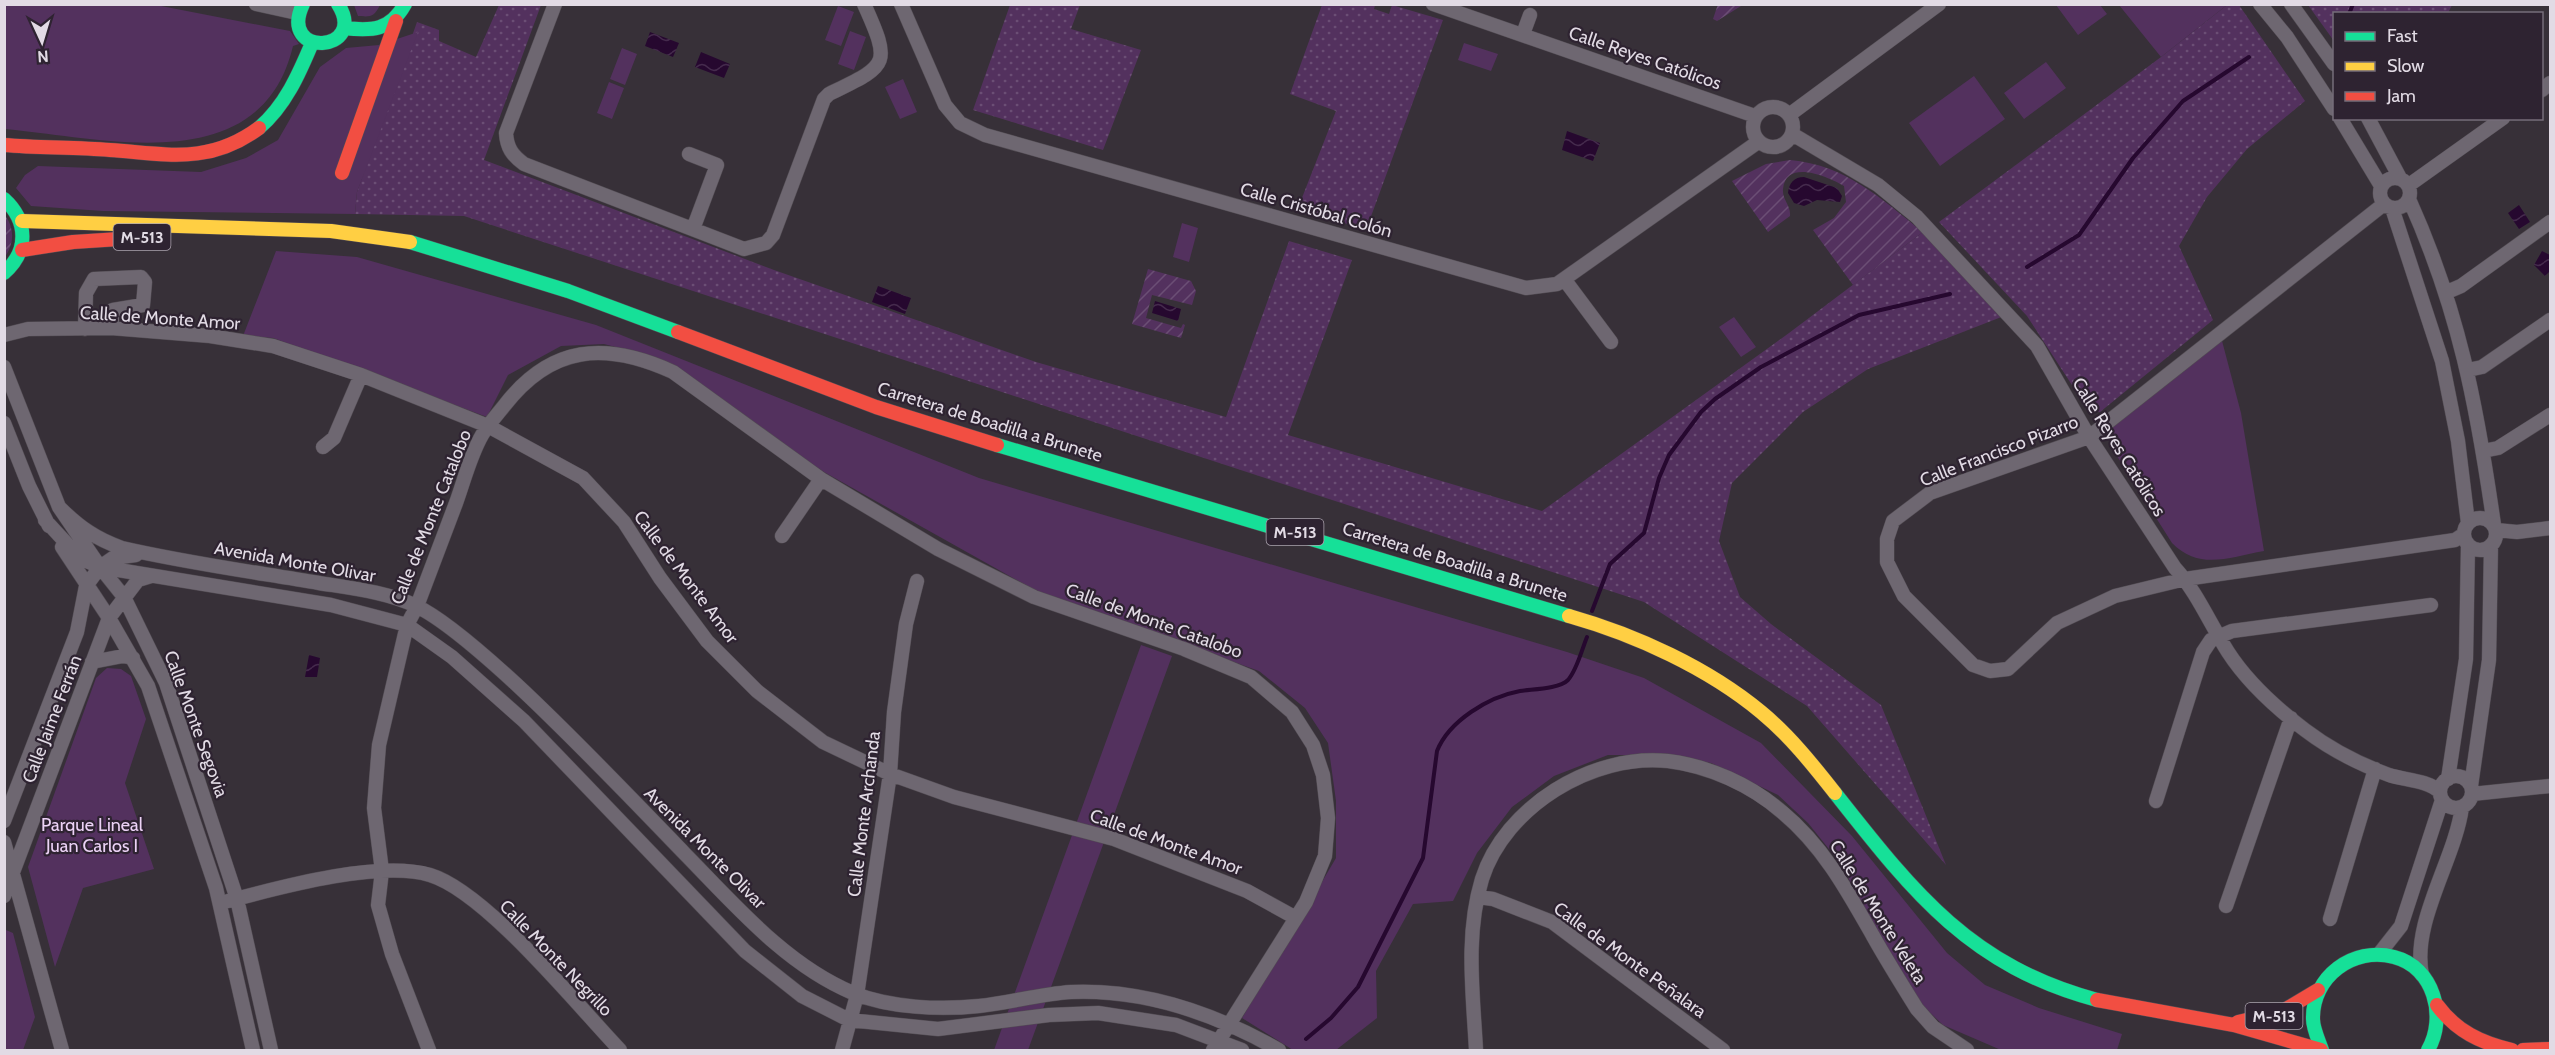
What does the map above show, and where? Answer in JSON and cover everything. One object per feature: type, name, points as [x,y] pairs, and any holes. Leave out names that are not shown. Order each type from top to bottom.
[{"type":"main road","points":[[300,9],[297,28],[312,43],[327,44],[334,41],[344,28],[344,15],[338,4]]},
{"type":"main road","points":[[342,173],[396,21],[405,4]]},
{"type":"main road","points":[[344,28],[371,31],[386,27],[396,21]]},
{"type":"main road","points":[[6,145],[171,156],[203,154],[231,145],[265,125],[280,110],[291,93],[312,43]]},
{"type":"main road","points":[[4,199],[17,212],[22,221],[24,236],[22,250],[16,262],[4,273]]},
{"type":"main road","name":"Carretera de Boadilla a Brunete","points":[[22,221],[331,231],[380,237],[464,255],[568,291],[876,407],[1574,617],[1643,643],[1698,671],[1752,706],[1782,732],[1902,877],[1945,919],[1988,954],[2025,975],[2092,1001],[2152,1013],[2222,1023],[2322,1050]]},
{"type":"main road","name":"Carretera de Boadilla a Brunete","points":[[22,250],[73,242],[261,229]]},
{"type":"main road","points":[[2322,1050],[2312,1021],[2318,990],[2333,970],[2343,962],[2367,954],[2379,954],[2403,960],[2422,975],[2432,989],[2437,1005],[2436,1032],[2428,1050]]},
{"type":"main road","name":"Carretera de Boadilla a Brunete","points":[[2222,1023],[2257,1021],[2278,1015],[2318,990]]},
{"type":"main road","points":[[2437,1005],[2449,1020],[2469,1035],[2511,1050]]},
{"type":"main road","points":[[2523,1050],[2550,1048]]},
{"type":"street","points":[[256,4],[300,9]]},
{"type":"street","points":[[555,4],[506,133],[507,146],[515,158],[524,164],[744,249],[766,243],[773,235],[824,99],[829,94],[872,73],[880,63],[883,51],[881,41],[864,4]]},
{"type":"street","name":"Calle Cristóbal Colón","points":[[901,4],[945,105],[960,123],[985,135],[1526,288],[1557,284],[1758,142]]},
{"type":"street","name":"Calle Reyes Católicos","points":[[1433,4],[1451,7],[1755,116]]},
{"type":"street","points":[[1789,115],[1939,4]]},
{"type":"street","points":[[2260,4],[2287,37],[2333,107]]},
{"type":"street","points":[[2291,4],[2333,63]]},
{"type":"street","points":[[1523,34],[1530,15]]},
{"type":"street","points":[[1772,107],[1789,115],[1793,127],[1789,140],[1777,147],[1764,146],[1758,142],[1752,129],[1755,116],[1772,107]]},
{"type":"street","points":[[2341,120],[2381,186]]},
{"type":"street","points":[[2369,120],[2406,187],[2447,292],[2468,370],[2495,528],[2491,545],[2489,660],[2472,790],[2469,802],[2462,807],[2449,806],[2441,796]]},
{"type":"street","points":[[2406,187],[2500,120]]},
{"type":"street","name":"Calle Reyes Católicos","points":[[1792,134],[1878,185],[1940,238],[2037,346],[2089,437],[2175,568],[2185,579],[2218,636],[2246,676],[2291,718],[2320,740],[2375,769],[2433,786],[2441,796]]},
{"type":"street","points":[[689,154],[717,165],[693,229]]},
{"type":"street","points":[[2379,954],[2401,926],[2448,779],[2466,659],[2466,534],[2458,441],[2442,361],[2388,206],[2380,192],[2386,180],[2406,187]]},
{"type":"street","name":"Calle Francisco Pizarro","points":[[2406,187],[2405,204],[2388,206],[2089,437],[1930,494],[1893,521],[1887,539],[1887,562],[1904,596],[1972,665],[1990,671],[2008,669],[2057,623],[2092,605],[2185,579],[2456,540],[2466,534]]},
{"type":"street","points":[[2447,292],[2461,286],[2550,222]]},
{"type":"street","points":[[86,329],[86,293],[94,279],[141,277],[145,282],[143,305],[112,310],[111,328]]},
{"type":"street","points":[[1563,279],[1611,342]]},
{"type":"street","points":[[2468,370],[2482,367],[2550,320]]},
{"type":"street","name":"Calle de Monte Amor","points":[[4,326],[28,329],[111,328],[210,336],[273,346],[361,375],[488,426],[583,478],[624,522],[660,579],[707,641],[757,692],[823,742],[890,774],[954,797],[1113,838],[1247,891],[1296,918]]},
{"type":"street","points":[[4,345],[28,329]]},
{"type":"street","name":"Calle de Monte Amor","points":[[4,335],[28,329]]},
{"type":"street","name":"Calle de Monte Catalobo","points":[[429,1050],[392,954],[378,905],[382,871],[375,808],[379,745],[407,625],[417,606],[481,436],[517,389],[537,372],[565,357],[591,351],[620,353],[646,359],[673,372],[821,479],[938,549],[1034,597],[1165,642],[1251,677],[1292,712],[1312,746],[1323,775],[1328,818],[1325,856],[1306,902],[1215,1046]]},
{"type":"street","name":"Calle Monte Segovia","points":[[4,367],[59,507],[100,567],[124,597],[166,683],[237,899],[271,1050]]},
{"type":"street","points":[[323,447],[334,438],[361,375]]},
{"type":"street","points":[[2483,451],[2499,448],[2550,416]]},
{"type":"street","name":"Calle Monte Segovia","points":[[4,423],[45,520],[86,586],[110,618],[148,686],[220,904],[253,1050]]},
{"type":"street","points":[[782,536],[821,479]]},
{"type":"street","name":"Avenida Monte Olivar","points":[[59,507],[78,527],[98,539],[148,554],[363,591],[417,606],[462,637],[536,703],[741,910],[790,955],[818,976],[857,995],[895,1003],[934,1007],[978,1006],[1068,992],[1109,992],[1165,1002],[1231,1023],[1279,1050]]},
{"type":"street","points":[[2466,534],[2473,520],[2484,518],[2495,528],[2517,532],[2550,528]]},
{"type":"street","name":"Avenida Monte Olivar","points":[[45,520],[80,558],[100,567],[151,576],[187,579],[331,605],[407,625],[452,657],[524,722],[745,951],[802,996],[849,1020],[938,1029],[1049,1015],[1098,1013],[1176,1025],[1215,1046],[1242,1050]]},
{"type":"street","points":[[2466,534],[2482,550],[2491,545]]},
{"type":"street","name":"Avenida Monte Olivar","points":[[100,567],[113,558],[148,554]]},
{"type":"street","points":[[86,586],[100,567]]},
{"type":"street","points":[[124,597],[138,580],[151,576]]},
{"type":"street","name":"Calle Monte Archanda","points":[[842,1050],[857,995],[890,774],[894,712],[906,624],[917,580]]},
{"type":"street","name":"Calle Jaime Ferrán","points":[[4,821],[77,632],[86,586]]},
{"type":"street","name":"Calle Jaime Ferrán","points":[[7,885],[92,662],[110,618],[124,597]]},
{"type":"street","points":[[2156,801],[2204,652],[2211,640],[2248,628],[2431,605]]},
{"type":"street","points":[[92,662],[123,656],[133,658]]},
{"type":"street","points":[[2226,906],[2291,718]]},
{"type":"street","name":"Calle de Monte Veleta","points":[[1476,1050],[1471,945],[1478,897],[1490,858],[1514,822],[1557,788],[1624,763],[1666,761],[1708,770],[1755,792],[1805,832],[1844,884],[1917,1009],[1933,1027],[1967,1050]]},
{"type":"street","points":[[2330,919],[2375,769]]},
{"type":"street","points":[[2448,779],[2461,777],[2472,790]]},
{"type":"street","points":[[4,788],[21,780]]},
{"type":"street","points":[[2472,790],[2550,786]]},
{"type":"street","points":[[2422,975],[2420,958],[2424,930],[2456,838],[2462,807]]},
{"type":"street","points":[[4,842],[7,885],[62,1050]]},
{"type":"street","name":"Calle Monte Negrillo","points":[[220,904],[327,878],[398,870],[430,875],[456,887],[499,921],[620,1050]]},
{"type":"street","name":"Calle de Monte Peñalara","points":[[1478,897],[1493,899],[1552,922],[1723,1050]]},
{"type":"green space","points":[[354,4],[380,5],[372,15],[358,16]]},
{"type":"green space","points":[[1718,4],[1741,6],[1717,21],[1713,19]]},
{"type":"green space","points":[[4,5],[156,5],[290,31],[299,44],[293,46],[275,89],[248,117],[214,134],[174,142],[131,142],[5,129]]},
{"type":"green space","points":[[499,5],[541,5],[484,160],[774,270],[1036,362],[1226,417],[1289,241],[1352,260],[1288,435],[1542,511],[1789,333],[1923,232],[2004,316],[1868,369],[1803,412],[1732,483],[1719,541],[1740,597],[1771,624],[1881,705],[1946,865],[1807,706],[1644,602],[464,216],[355,214],[357,192],[417,22],[439,30],[439,41],[476,57]]},
{"type":"green space","points":[[1010,5],[1080,5],[1071,29],[1141,50],[1103,150],[973,110]]},
{"type":"green space","points":[[1322,5],[1375,5],[1374,9],[1389,14],[1392,5],[1443,20],[1366,230],[1298,208],[1336,111],[1290,94]]},
{"type":"green space","points":[[2056,5],[2100,5],[2107,14],[2078,35]]},
{"type":"green space","points":[[2119,5],[2227,5],[2161,57]]},
{"type":"green space","points":[[2227,5],[2239,5],[2305,101],[2247,149],[2207,197],[2179,246],[2213,320],[2100,412],[2093,412],[2085,405],[2027,316],[1939,222],[2161,57]]},
{"type":"green space","points":[[2308,5],[2452,5],[2448,12],[2333,12],[2333,40]]},
{"type":"green space","points":[[838,6],[854,12],[841,46],[825,40]]},
{"type":"green space","points":[[850,31],[866,37],[854,70],[838,64]]},
{"type":"green space","points":[[418,32],[357,192],[355,214],[103,211],[31,206],[16,188],[25,175],[38,166],[201,172],[246,158],[278,140],[320,67],[346,48],[379,45]]},
{"type":"green space","points":[[1464,43],[1498,54],[1491,71],[1458,60]]},
{"type":"green space","points":[[622,48],[637,54],[625,85],[610,79]]},
{"type":"green space","points":[[2046,62],[2066,88],[2024,119],[2004,93]]},
{"type":"green space","points":[[1974,76],[2005,119],[1940,166],[1909,123]]},
{"type":"green space","points":[[903,79],[917,112],[900,119],[885,87]]},
{"type":"green space","points":[[609,82],[624,88],[612,119],[597,113]]},
{"type":"green space","points":[[1790,160],[1810,163],[1845,176],[1877,196],[1923,232],[1853,285],[1813,230],[1834,218],[1846,202],[1844,186],[1829,178],[1809,172],[1792,174],[1786,180],[1783,189],[1790,216],[1768,232],[1732,181],[1766,164]]},
{"type":"green space","points":[[5,215],[12,236],[5,257]]},
{"type":"green space","points":[[1182,223],[1198,228],[1189,262],[1173,257]]},
{"type":"green space","points":[[276,251],[357,257],[596,325],[979,478],[1567,652],[1644,678],[1761,743],[1852,836],[1947,953],[1985,985],[2039,1008],[2122,1034],[2117,1050],[2001,1050],[1943,1025],[1923,1006],[1869,918],[1841,864],[1808,823],[1778,795],[1711,763],[1669,755],[1608,755],[1554,776],[1512,807],[1477,853],[1453,901],[1413,904],[1376,971],[1377,1018],[1336,1050],[1293,1050],[1242,1018],[1336,858],[1336,801],[1328,743],[1305,708],[1259,671],[1040,593],[824,472],[649,356],[604,344],[561,346],[508,375],[487,417],[273,338],[243,336]]},
{"type":"green space","points":[[1148,269],[1191,281],[1196,291],[1192,305],[1152,295],[1146,318],[1181,328],[1183,324],[1185,325],[1181,338],[1132,324]]},
{"type":"green space","points":[[1734,317],[1756,347],[1741,357],[1719,327]]},
{"type":"green space","points":[[2221,337],[2241,413],[2264,551],[2215,560],[2193,557],[2172,543],[2110,445],[2109,434],[2113,425]]},
{"type":"green space","points":[[1141,645],[1172,656],[1028,1050],[994,1050]]},
{"type":"green space","name":"Parque Lineal Juan Carlos I","points":[[107,668],[121,669],[131,676],[146,719],[125,783],[154,869],[83,888],[55,967],[28,867],[96,678]]},
{"type":"green space","points":[[6,930],[13,933],[35,1017],[23,1050],[5,1050]]},
{"type":"water","points":[[650,32],[679,43],[673,57],[645,46]]},
{"type":"water","points":[[701,52],[730,64],[724,78],[695,67]]},
{"type":"water","points":[[1567,131],[1600,143],[1593,161],[1562,150]]},
{"type":"water","points":[[1804,177],[1837,188],[1842,196],[1840,202],[1817,200],[1804,206],[1794,203],[1788,193],[1790,186],[1795,179]]},
{"type":"water","points":[[2519,205],[2530,222],[2519,229],[2508,213]]},
{"type":"water","points":[[2542,251],[2550,255],[2550,271],[2545,276],[2534,265]]},
{"type":"water","points":[[878,286],[911,298],[905,314],[872,302]]},
{"type":"water","points":[[1155,301],[1181,309],[1178,321],[1152,313]]},
{"type":"water","points":[[309,655],[320,658],[317,677],[305,677]]},
{"type":"waterway","points":[[2350,12],[2353,4]]},
{"type":"waterway","points":[[2027,267],[2079,235],[2133,158],[2183,101],[2249,57]]},
{"type":"waterway","points":[[1592,611],[1610,564],[1644,533],[1659,478],[1669,455],[1701,412],[1715,399],[1761,367],[1859,315],[1950,294]]},
{"type":"waterway","points":[[1306,1039],[1331,1018],[1358,987],[1423,858],[1437,751],[1443,740],[1460,720],[1495,699],[1520,691],[1564,683],[1574,671],[1587,637]]},
{"type":"traffic: fast","points":[[303,4],[298,22],[302,34],[311,41],[322,43],[334,40],[342,32],[344,20],[338,4]]},
{"type":"traffic: fast","points":[[344,28],[379,27],[393,20],[405,4]]},
{"type":"traffic: fast","points":[[259,128],[284,100],[312,43]]},
{"type":"traffic: fast","points":[[4,199],[18,217],[22,236],[18,255],[4,273]]},
{"type":"traffic: fast","points":[[410,242],[568,291],[678,332]]},
{"type":"traffic: fast","points":[[997,445],[1569,616]]},
{"type":"traffic: fast","points":[[1835,793],[1919,893],[1979,946],[2013,967],[2052,985],[2097,1000]]},
{"type":"traffic: fast","points":[[2322,1050],[2313,1019],[2319,990],[2338,968],[2364,956],[2379,955],[2394,957],[2408,963],[2419,971],[2427,982],[2436,1009],[2434,1037],[2428,1050]]},
{"type":"traffic: slow","points":[[22,221],[331,231],[410,242]]},
{"type":"traffic: slow","points":[[1569,616],[1645,643],[1718,681],[1761,712],[1781,730],[1835,793]]},
{"type":"traffic: jam","points":[[342,173],[396,21]]},
{"type":"traffic: jam","points":[[4,145],[169,155],[187,154],[223,148],[259,128]]},
{"type":"traffic: jam","points":[[22,250],[73,242],[135,238]]},
{"type":"traffic: jam","points":[[678,332],[876,407],[997,445]]},
{"type":"traffic: jam","points":[[2238,1022],[2281,1012],[2318,990]]},
{"type":"traffic: jam","points":[[2097,1000],[2234,1025],[2321,1050]]},
{"type":"traffic: jam","points":[[2437,1005],[2452,1022],[2470,1035],[2512,1050]]},
{"type":"traffic: jam","points":[[2523,1050],[2550,1049]]}]
